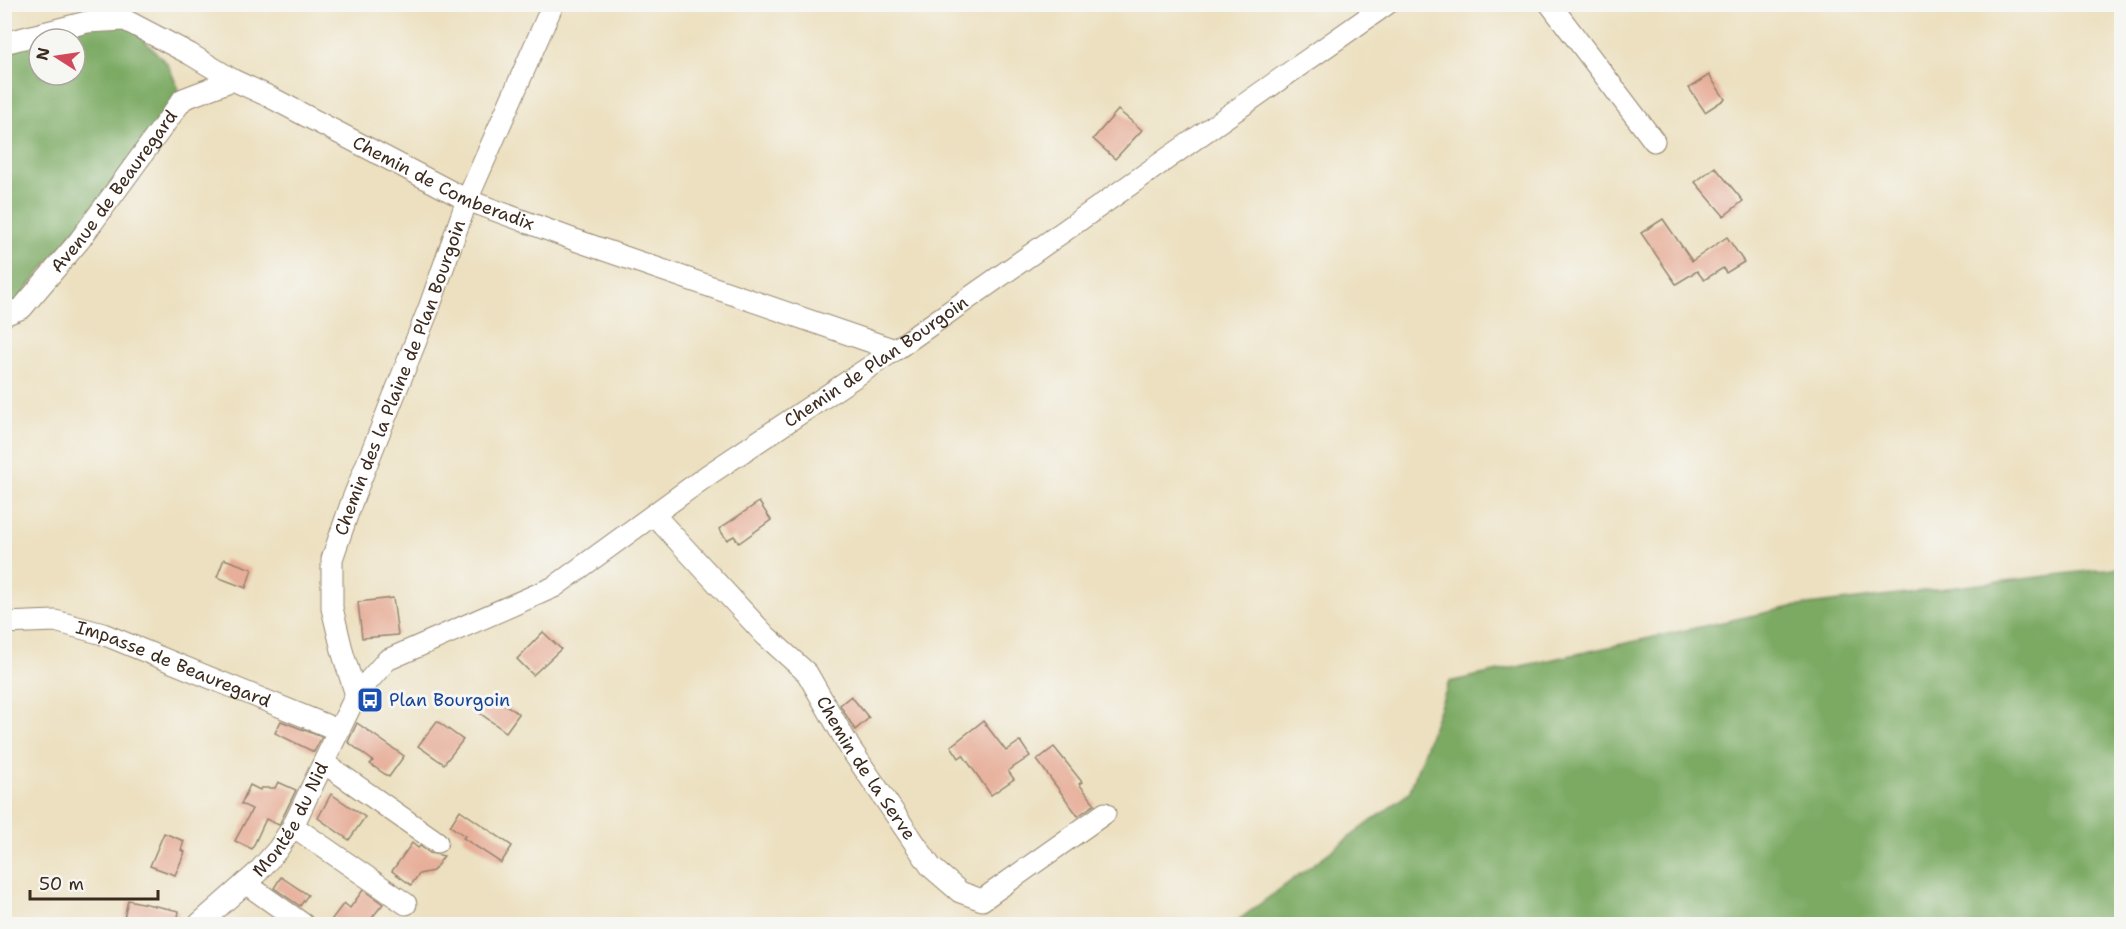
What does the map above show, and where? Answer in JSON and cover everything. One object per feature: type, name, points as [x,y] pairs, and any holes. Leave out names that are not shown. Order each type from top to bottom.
[{"type":"street","name":"Chemin des la Plaine de Plan Bourgoin","points":[[356,694],[332,609],[332,559],[352,501],[429,308],[467,200],[553,4]]},
{"type":"street","name":"Chemin de Plan Bourgoin","points":[[356,694],[387,660],[554,587],[708,476],[895,350],[1387,4]]},
{"type":"street","points":[[1550,4],[1654,141]]},
{"type":"street","name":"Chemin de Comberadix","points":[[4,43],[87,22],[125,20],[190,54],[233,80],[467,200],[575,240],[895,350]]},
{"type":"street","name":"Avenue de Beauregard","points":[[4,315],[22,308],[79,242],[183,99],[233,80]]},
{"type":"street","name":"Chemin de la Serve","points":[[654,515],[766,636],[807,673],[850,748],[931,867],[960,892],[982,900],[1105,813]]},
{"type":"street","name":"Impasse de Beauregard","points":[[4,624],[55,621],[103,634],[338,730]]},
{"type":"street","name":"Montée du Nid","points":[[199,924],[245,883],[278,849],[293,826],[356,694]]},
{"type":"street","points":[[324,763],[436,842]]},
{"type":"street","points":[[293,826],[406,904]]},
{"type":"street","points":[[245,883],[303,924]]},
{"type":"green space","points":[[125,20],[168,65],[183,99],[5,315],[5,38],[27,35],[27,87],[87,87],[87,27],[78,27]]},
{"type":"green space","points":[[2121,567],[2121,924],[1233,924],[1409,793],[1449,682],[1791,607]]},
{"type":"building","points":[[1709,75],[1725,99],[1705,112],[1689,88]]},
{"type":"building","points":[[1118,110],[1142,130],[1115,159],[1093,139]]},
{"type":"building","points":[[1715,167],[1743,201],[1724,216],[1695,182]]},
{"type":"building","points":[[1663,219],[1692,261],[1727,237],[1744,262],[1726,273],[1723,268],[1704,280],[1697,271],[1676,284],[1641,233]]},
{"type":"building","points":[[759,502],[771,520],[739,543],[734,536],[727,540],[719,529]]},
{"type":"building","points":[[224,559],[252,569],[246,588],[217,577]]},
{"type":"building","points":[[393,598],[398,635],[362,638],[358,602]]},
{"type":"building","points":[[543,632],[561,649],[533,675],[517,659]]},
{"type":"building","points":[[493,696],[519,714],[506,732],[481,714]]},
{"type":"building","points":[[851,696],[869,718],[855,730],[840,705]]},
{"type":"building","points":[[281,721],[322,737],[314,752],[275,733]]},
{"type":"building","points":[[437,721],[463,740],[444,764],[418,746]]},
{"type":"building","points":[[983,721],[1006,751],[1020,741],[1030,756],[1008,771],[1014,779],[991,795],[963,755],[959,758],[951,746]]},
{"type":"building","points":[[357,723],[404,756],[389,777],[370,764],[373,761],[348,742]]},
{"type":"building","points":[[1054,747],[1082,782],[1079,784],[1095,804],[1078,816],[1037,760]]},
{"type":"building","points":[[278,782],[296,790],[279,825],[266,819],[252,849],[235,841],[252,809],[241,804],[250,785],[260,790],[261,788],[275,788]]},
{"type":"building","points":[[331,794],[365,817],[349,840],[318,818]]},
{"type":"building","points":[[460,810],[512,846],[501,863],[463,838],[465,836],[450,826]]},
{"type":"building","points":[[164,833],[184,841],[181,850],[185,852],[175,875],[150,866]]},
{"type":"building","points":[[412,843],[430,853],[444,856],[433,871],[419,874],[411,885],[392,871]]},
{"type":"building","points":[[281,877],[308,895],[300,906],[274,888]]},
{"type":"building","points":[[363,890],[383,904],[367,924],[328,924],[344,903],[350,908]]},
{"type":"building","points":[[128,900],[179,911],[177,924],[133,924],[134,920],[124,918]]},
{"type":"place","name":"Plan Bourgoin","points":[[370,700]]}]
